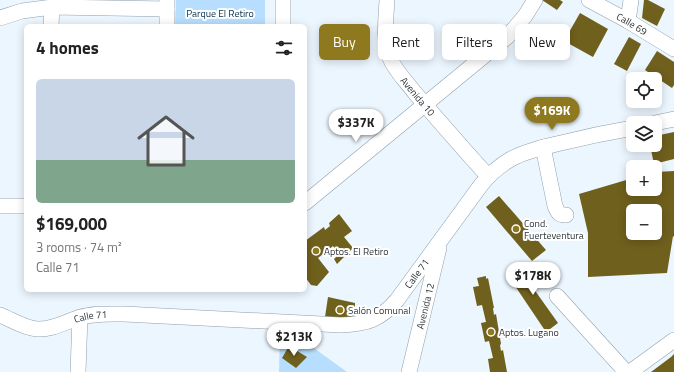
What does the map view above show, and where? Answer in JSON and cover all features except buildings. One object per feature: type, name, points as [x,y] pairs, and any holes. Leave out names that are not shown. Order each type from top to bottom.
[{"type":"street","points":[[283,0],[283,24]]},
{"type":"street","name":"Avenida 10","points":[[387,0],[387,44],[390,58],[400,74],[424,104],[488,176]]},
{"type":"street","points":[[307,201],[507,37],[525,16],[535,0]]},
{"type":"street","name":"Calle 69","points":[[589,0],[628,21],[674,49]]},
{"type":"street","points":[[628,21],[631,0]]},
{"type":"street","points":[[0,18],[22,11],[52,7],[167,4],[167,24]]},
{"type":"street","points":[[51,24],[52,7]]},
{"type":"street","points":[[662,122],[674,119]]},
{"type":"street","name":"Calle 71","points":[[0,315],[36,329],[48,329],[80,317],[102,314],[341,325],[369,322],[380,317],[393,305],[488,176],[511,159],[526,153],[544,147],[626,129]]},
{"type":"street","points":[[544,147],[556,206],[561,215],[566,215]]},
{"type":"street","points":[[0,206],[24,206]]},
{"type":"street","name":"Avenida 12","points":[[409,372],[441,239]]},
{"type":"street","points":[[557,296],[626,372]]},
{"type":"street","points":[[78,372],[80,317]]},
{"type":"street","points":[[630,372],[674,340]]},
{"type":"green space","name":"Parque El Retiro","points":[[176,0],[265,0],[265,24],[175,24]]},
{"type":"green space","points":[[280,330],[289,330],[347,372],[279,372]]},
{"type":"place","name":"Cond. Fuerteventura","points":[[516,229]]},
{"type":"place","name":"Aptos. El Retiro","points":[[316,251]]},
{"type":"place","name":"Salón Comunal","points":[[340,310]]},
{"type":"place","name":"Aptos. Lugano","points":[[491,332]]}]
